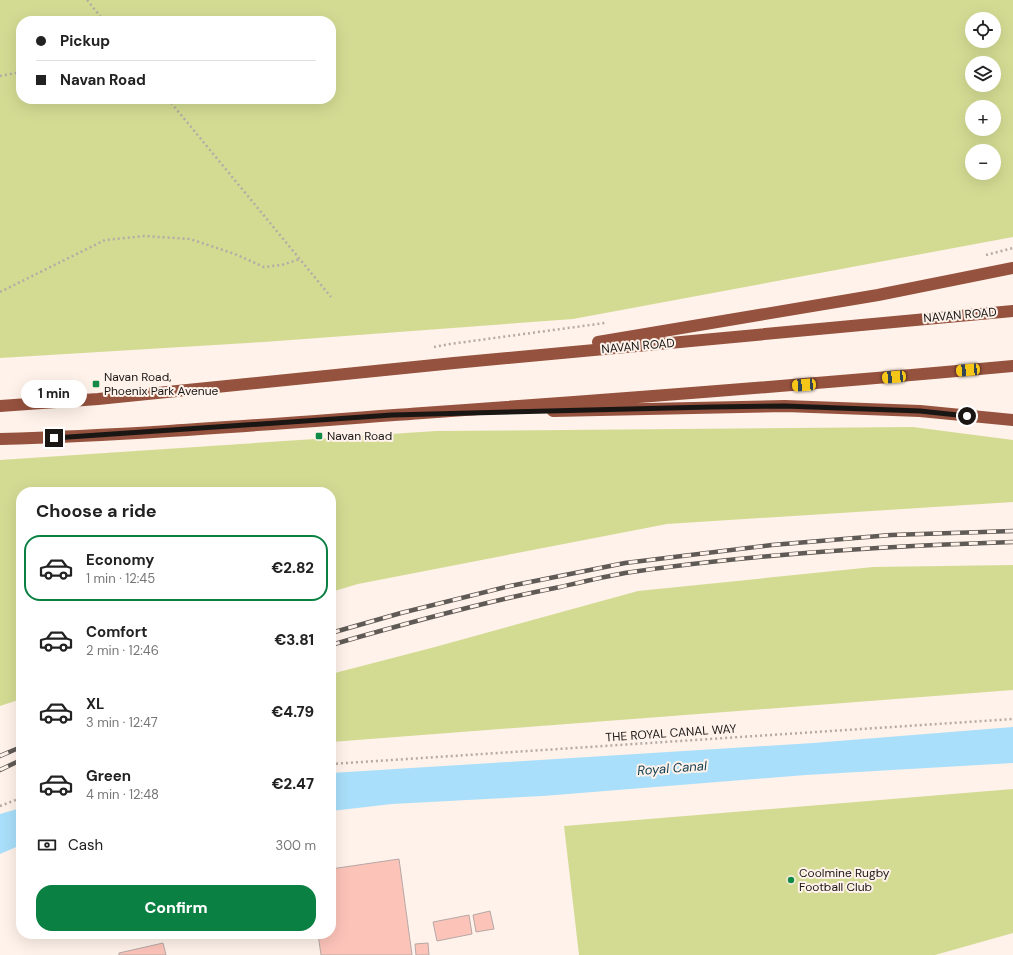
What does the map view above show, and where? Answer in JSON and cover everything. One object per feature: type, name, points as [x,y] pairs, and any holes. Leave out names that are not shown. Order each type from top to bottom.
[{"type":"main road","points":[[454,363],[666,332],[878,295],[1013,268]]},
{"type":"main road","name":"NAVAN ROAD","points":[[0,406],[98,399],[454,363],[1013,311]]},
{"type":"main road","points":[[0,439],[68,438],[392,415],[804,385],[1013,366]]},
{"type":"main road","points":[[392,415],[785,406],[920,411],[1013,420]]},
{"type":"path","points":[[87,0],[100,16]]},
{"type":"path","points":[[0,76],[16,73]]},
{"type":"path","points":[[172,104],[331,297]]},
{"type":"path","points":[[0,292],[105,240],[136,236],[190,240],[235,254],[264,267],[282,265],[300,259]]},
{"type":"path","points":[[983,256],[1013,248]]},
{"type":"path","points":[[432,348],[450,344],[613,322]]},
{"type":"path","name":"THE ROYAL CANAL WAY","points":[[336,764],[1013,719]]},
{"type":"path","points":[[0,806],[16,800]]},
{"type":"green space","points":[[0,0],[1013,0],[1013,237],[573,319],[264,342],[0,358]]},
{"type":"green space","points":[[913,427],[1013,440],[1013,502],[667,524],[358,584],[336,591],[336,487],[16,487],[16,701],[0,706],[0,460],[436,431]]},
{"type":"green space","points":[[1013,565],[1013,690],[336,742],[336,673],[638,591],[873,567]]},
{"type":"green space","name":"Coolmine Rugby Football Club","points":[[1013,789],[1013,933],[935,955],[579,955],[564,826]]},
{"type":"water","name":"Royal Canal","points":[[1013,727],[1013,763],[806,775],[543,796],[392,804],[336,810],[336,773],[813,743]]},
{"type":"water","points":[[16,809],[16,847],[0,854],[0,814]]},
{"type":"building","points":[[399,859],[412,955],[321,955],[319,939],[336,939],[336,868]]},
{"type":"building","points":[[490,911],[494,929],[476,932],[473,915]]},
{"type":"building","points":[[469,915],[472,934],[437,941],[433,922]]},
{"type":"building","points":[[163,943],[166,955],[119,955],[119,953]]},
{"type":"building","points":[[428,943],[429,955],[416,955],[415,944]]},
{"type":"railway","points":[[336,632],[401,613],[510,586],[625,563],[772,545],[891,535],[1013,531]]},
{"type":"railway","points":[[336,644],[474,606],[625,573],[673,566],[818,552],[1013,542]]},
{"type":"railway","points":[[0,756],[16,749]]},
{"type":"railway","points":[[0,770],[16,762]]},
{"type":"place","name":"Navan Road, Phoenix Park Avenue","points":[[96,384]]},
{"type":"place","name":"Navan Road","points":[[319,436]]},
{"type":"place","name":"Coolmine Rugby Football Club","points":[[791,880]]},
{"type":"route","points":[[54,438],[392,415],[710,407],[785,406],[920,411],[967,416]]}]
